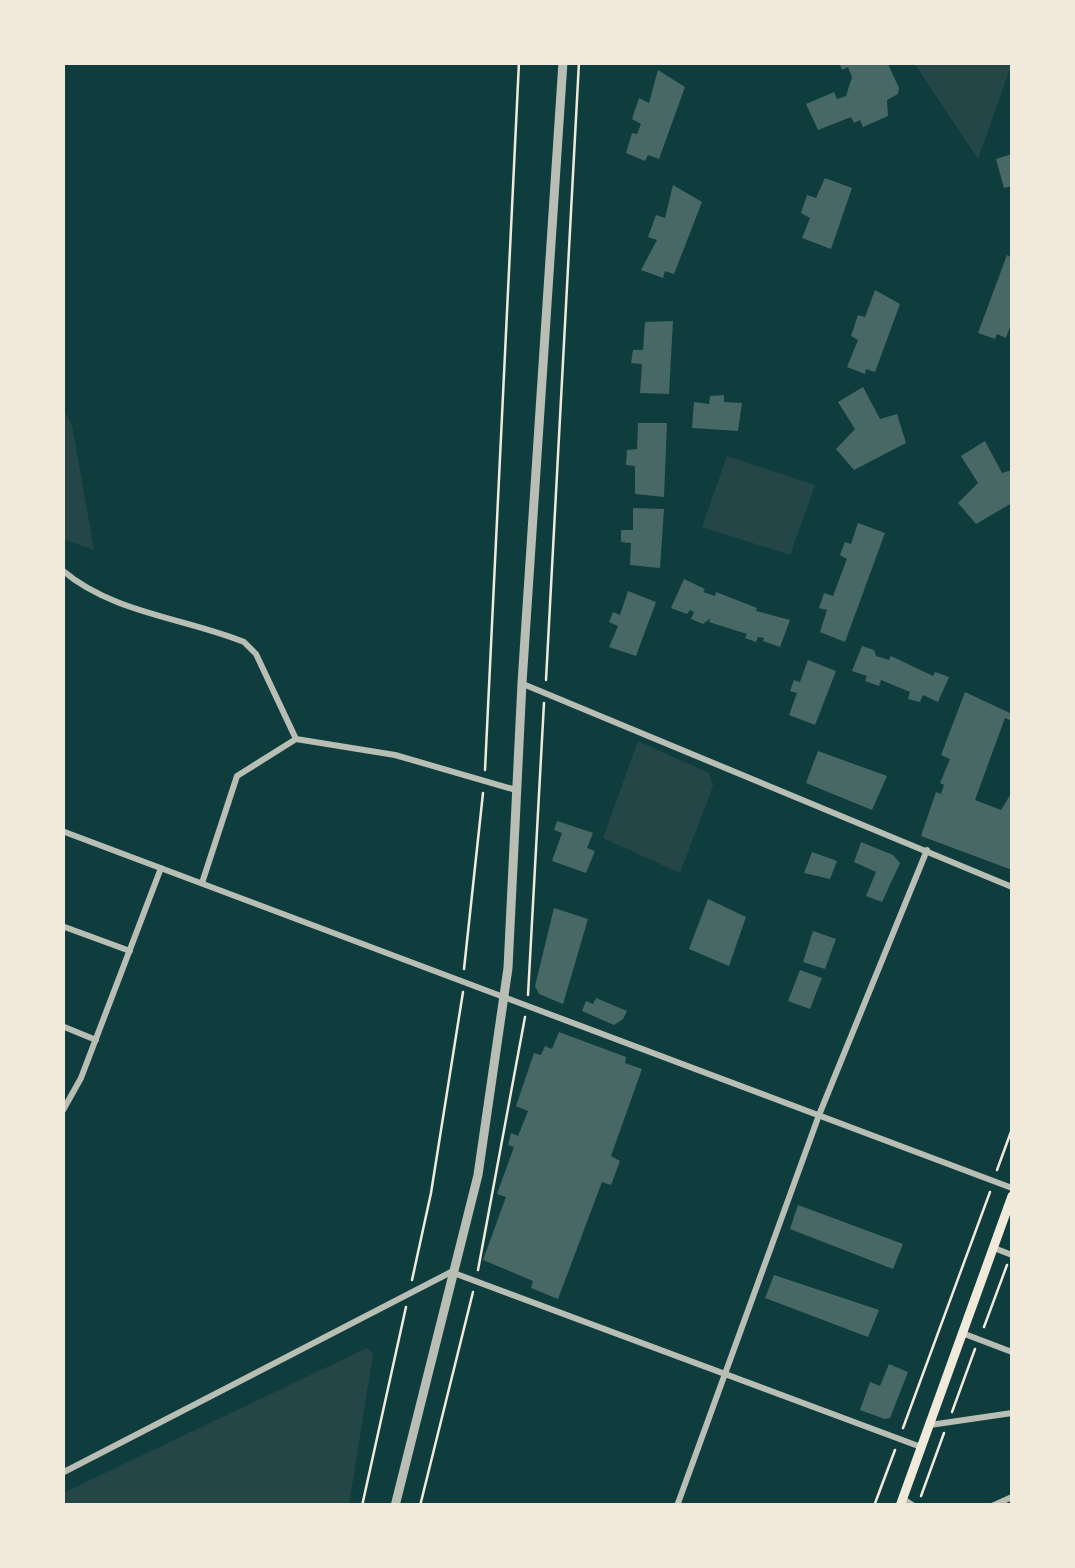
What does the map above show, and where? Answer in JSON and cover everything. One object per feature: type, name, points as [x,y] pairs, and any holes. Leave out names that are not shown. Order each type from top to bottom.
[{"type":"main road","points":[[902,1502],[1012,1196]]},
{"type":"street","points":[[395,1506],[478,1175],[504,998],[563,62]]},
{"type":"street","points":[[62,570],[78,583],[112,599],[244,642],[256,654],[296,739]]},
{"type":"street","points":[[522,683],[1012,887]]},
{"type":"street","points":[[202,883],[237,776],[296,739],[394,755],[518,790]]},
{"type":"street","points":[[62,831],[1012,1188]]},
{"type":"street","points":[[677,1506],[819,1115],[926,850]]},
{"type":"street","points":[[62,1112],[96,1040],[162,868]]},
{"type":"street","points":[[62,926],[130,951]]},
{"type":"street","points":[[62,1026],[96,1040]]},
{"type":"street","points":[[994,1248],[1012,1255]]},
{"type":"street","points":[[62,1473],[451,1272],[921,1447]]},
{"type":"street","points":[[962,1333],[1012,1352]]},
{"type":"street","points":[[929,1426],[1012,1413]]},
{"type":"street","points":[[992,1506],[1012,1497]]},
{"type":"street","points":[[902,1502],[915,1506]]},
{"type":"path","points":[[362,1506],[431,1193],[464,983],[484,781],[518,62]]},
{"type":"path","points":[[420,1506],[476,1281],[527,1006],[579,62]]},
{"type":"path","points":[[874,1506],[1012,1129]]},
{"type":"path","points":[[915,1506],[1012,1255]]},
{"type":"shaded area","points":[[914,63],[1012,63],[978,159]]},
{"type":"shaded area","points":[[63,409],[72,425],[94,550],[63,539]]},
{"type":"shaded area","points":[[727,456],[815,485],[790,555],[702,527]]},
{"type":"shaded area","points":[[638,741],[709,773],[713,786],[680,873],[603,838]]},
{"type":"shaded area","points":[[367,1348],[373,1354],[349,1505],[63,1505],[63,1493]]},
{"type":"building","points":[[839,62],[887,62],[899,88],[898,94],[887,100],[888,116],[863,127],[860,120],[854,123],[851,117],[818,130],[806,104],[834,92],[837,99],[846,96],[852,77],[848,67],[842,70]]},
{"type":"building","points":[[658,70],[685,87],[659,159],[648,155],[645,161],[626,153],[632,133],[637,134],[641,124],[632,119],[639,98],[649,103]]},
{"type":"building","points":[[1012,154],[1012,186],[1004,188],[996,159]]},
{"type":"building","points":[[825,178],[852,188],[831,249],[802,238],[810,218],[801,213],[807,195],[816,198]]},
{"type":"building","points":[[673,185],[702,202],[674,274],[665,271],[663,278],[641,270],[657,240],[648,237],[656,215],[665,218]]},
{"type":"building","points":[[1007,255],[1012,258],[1012,321],[1006,338],[997,334],[995,339],[978,333]]},
{"type":"building","points":[[875,290],[900,304],[875,372],[866,369],[865,374],[847,367],[858,340],[851,336],[858,315],[865,317]]},
{"type":"building","points":[[673,321],[669,394],[640,393],[642,364],[631,363],[633,350],[643,350],[645,322]]},
{"type":"building","points":[[863,387],[880,419],[897,414],[906,443],[854,470],[836,449],[855,429],[838,402]]},
{"type":"building","points":[[724,395],[724,402],[742,403],[738,431],[692,428],[694,402],[709,404],[710,396]]},
{"type":"building","points":[[638,423],[667,423],[664,497],[635,494],[635,466],[626,465],[627,450],[637,449]]},
{"type":"building","points":[[985,441],[1002,473],[1012,470],[1012,503],[976,524],[958,503],[978,483],[961,456]]},
{"type":"building","points":[[633,508],[664,509],[660,568],[630,565],[631,543],[621,542],[621,530],[633,530]]},
{"type":"building","points":[[858,523],[885,533],[845,642],[820,632],[827,610],[819,608],[824,593],[833,596],[847,559],[840,555],[845,542],[851,544]]},
{"type":"building","points":[[684,579],[705,589],[703,592],[715,596],[716,592],[757,608],[756,611],[790,620],[780,647],[763,641],[764,638],[758,637],[756,642],[745,638],[747,634],[709,622],[711,618],[703,624],[691,619],[694,612],[690,610],[687,614],[671,608]]},
{"type":"building","points":[[628,591],[656,602],[636,656],[609,647],[618,626],[609,622],[613,612],[620,615]]},
{"type":"building","points":[[862,646],[874,650],[876,656],[889,660],[891,656],[933,676],[935,672],[949,677],[938,702],[923,695],[920,702],[908,699],[910,692],[881,680],[879,686],[865,681],[867,676],[852,671]]},
{"type":"building","points":[[808,660],[836,671],[815,725],[789,715],[797,693],[790,691],[794,680],[800,682]]},
{"type":"building","points":[[965,692],[1012,714],[1012,721],[1005,718],[975,800],[1001,810],[1012,792],[1012,870],[921,836],[936,792],[941,794],[944,785],[940,783],[950,759],[941,755]]},
{"type":"building","points":[[818,751],[887,776],[872,810],[806,783]]},
{"type":"building","points":[[557,821],[593,833],[587,848],[595,851],[586,873],[552,861],[562,833],[554,830]]},
{"type":"building","points":[[861,842],[893,855],[900,863],[882,902],[866,896],[876,872],[854,862]]},
{"type":"building","points":[[812,852],[837,861],[830,879],[804,873]]},
{"type":"building","points":[[708,899],[746,917],[729,966],[689,949]]},
{"type":"building","points":[[554,908],[588,919],[563,1004],[539,994],[535,986]]},
{"type":"building","points":[[813,931],[836,939],[825,969],[803,962]]},
{"type":"building","points":[[800,970],[822,978],[810,1009],[788,1001]]},
{"type":"building","points":[[596,998],[627,1011],[623,1019],[614,1025],[582,1011],[586,1001],[593,1004]]},
{"type":"building","points":[[559,1032],[626,1057],[625,1063],[642,1069],[611,1156],[620,1161],[611,1185],[602,1182],[558,1299],[531,1288],[533,1281],[483,1260],[506,1197],[497,1194],[514,1147],[508,1145],[511,1133],[518,1136],[528,1111],[516,1106],[534,1053],[541,1055],[545,1046],[552,1049]]},
{"type":"building","points":[[798,1205],[903,1244],[893,1269],[790,1229]]},
{"type":"building","points":[[774,1275],[879,1310],[868,1337],[765,1298]]},
{"type":"building","points":[[889,1364],[908,1372],[890,1418],[885,1419],[860,1410],[870,1382],[880,1386]]}]
